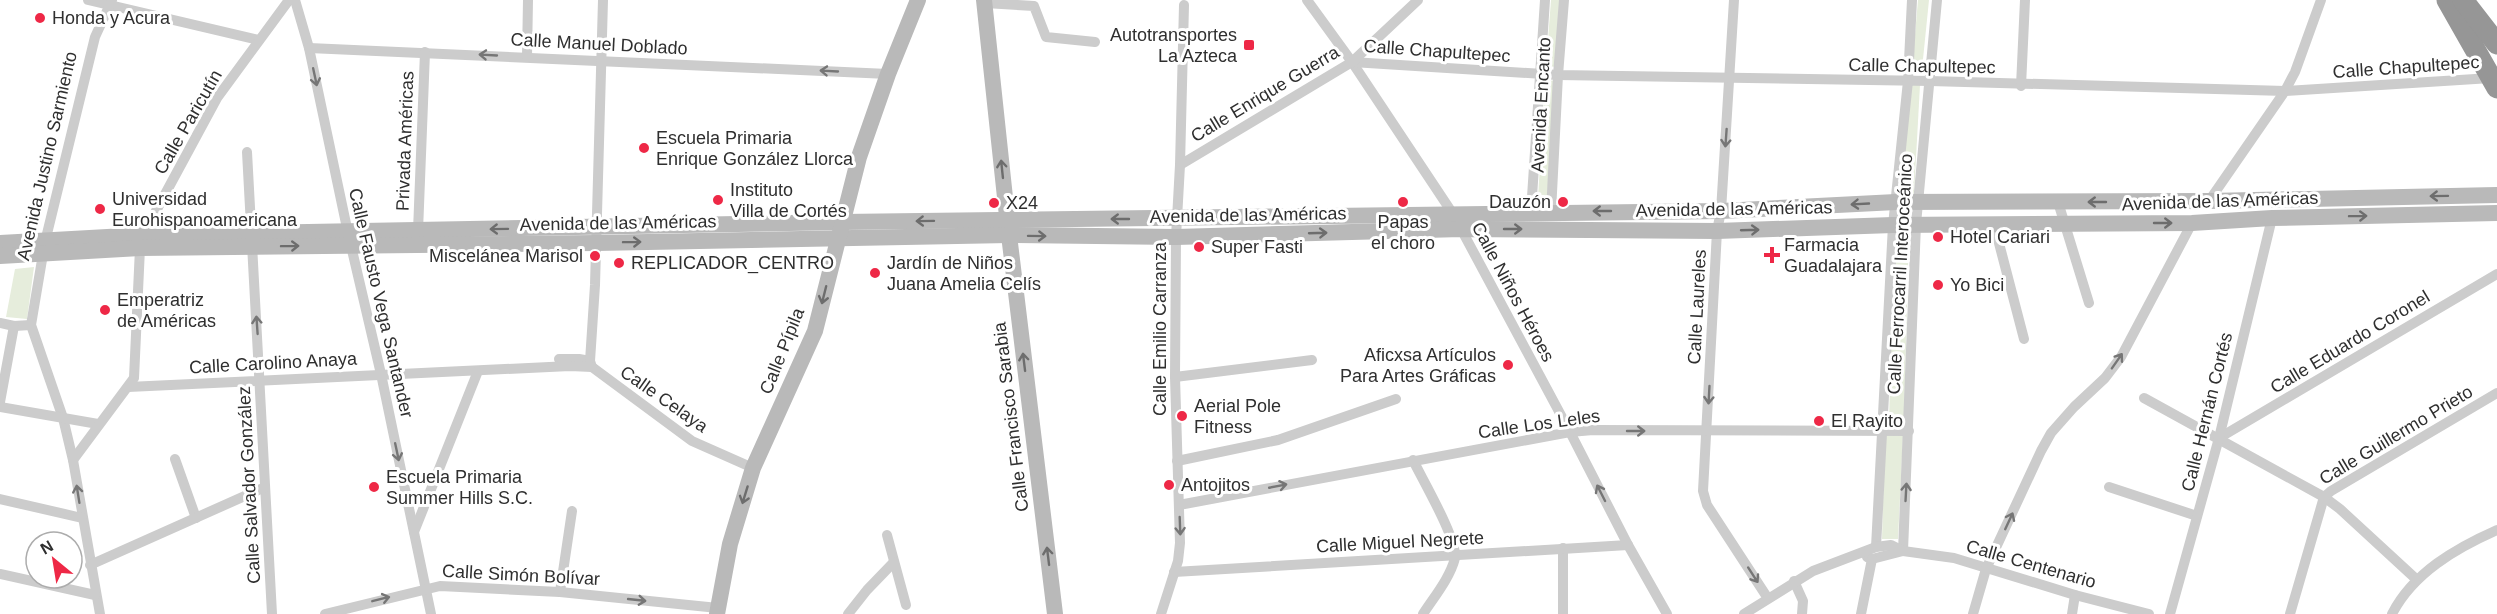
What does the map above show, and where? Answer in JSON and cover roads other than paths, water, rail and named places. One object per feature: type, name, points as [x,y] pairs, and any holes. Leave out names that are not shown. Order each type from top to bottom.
[{"type":"highway","points":[[2449,0],[2463,15],[2495,79]]},
{"type":"highway","points":[[2463,0],[2497,44]]},
{"type":"highway","points":[[2479,0],[2497,22]]},
{"type":"main road","name":"Calle Pípila","points":[[717,611],[730,544],[753,468],[815,331],[859,157],[888,74],[918,0]]},
{"type":"main road","name":"Calle Francisco Sarabia","points":[[985,2],[1008,228],[1055,614]]},
{"type":"main road","name":"Avenida de las Américas","points":[[1008,228],[1176,237],[1456,222],[1531,212],[1721,211],[1896,202],[2209,201],[2497,195]]},
{"type":"main road","points":[[2192,223],[2209,201]]},
{"type":"main road","name":"Avenida de las Américas","points":[[0,256],[44,248],[141,242],[1008,228],[1178,219],[1456,222],[1718,231],[1893,225],[2192,223],[2272,218],[2497,213]]},
{"type":"main road","name":"Avenida de las Américas","points":[[349,239],[418,231],[596,236]]},
{"type":"main road","name":"Avenida de las Américas","points":[[0,243],[44,248]]},
{"type":"street","points":[[88,0],[110,2],[259,40]]},
{"type":"street","name":"Calle Paricutín","points":[[141,242],[217,98],[289,0]]},
{"type":"street","name":"Calle Fausto Vega Santander","points":[[295,0],[309,48],[349,239],[381,374],[430,614]]},
{"type":"street","points":[[527,57],[528,0]]},
{"type":"street","points":[[591,364],[603,0]]},
{"type":"street","name":"Calle Niños Héroes","points":[[1307,0],[1352,62],[1456,222],[1667,614]]},
{"type":"street","name":"Calle Enrique Guerra","points":[[1180,165],[1352,62],[1418,0]]},
{"type":"street","name":"Avenida Encanto","points":[[1531,212],[1545,0]]},
{"type":"street","name":"Avenida Encanto","points":[[1551,212],[1564,0]]},
{"type":"street","name":"Calle Laureles","points":[[1734,0],[1702,491],[1707,505],[1767,597]]},
{"type":"street","name":"Calle Ferrocarril Interoceánico","points":[[1876,546],[1893,225],[1908,81],[1912,0]]},
{"type":"street","name":"Calle Ferrocarril Interoceánico","points":[[1903,551],[1916,225],[1937,0]]},
{"type":"street","points":[[2021,86],[2025,0]]},
{"type":"street","points":[[2209,201],[2285,91],[2295,72],[2321,0]]},
{"type":"street","name":"Avenida Justino Sarmiento","points":[[31,325],[44,248],[95,37],[110,2]]},
{"type":"street","points":[[985,2],[1034,6],[1046,37],[1095,42]]},
{"type":"street","name":"Calle Emilio Carranza","points":[[1161,614],[1180,543],[1175,377],[1176,237],[1184,5]]},
{"type":"street","name":"Calle Manuel Doblado","points":[[309,48],[888,74]]},
{"type":"street","name":"Privada Américas","points":[[418,231],[425,52]]},
{"type":"street","name":"Calle Chapultepec","points":[[1352,62],[1558,75],[1930,81],[2021,86],[2285,91],[2495,79]]},
{"type":"street","name":"Calle Salvador González","points":[[247,152],[272,614]]},
{"type":"street","points":[[2058,202],[2089,303]]},
{"type":"street","name":"Calle Hernán Cortés","points":[[2170,614],[2219,438],[2272,218]]},
{"type":"street","points":[[1973,614],[1986,569],[2051,434],[2074,407],[2105,378],[2121,357],[2192,223]]},
{"type":"street","points":[[1994,224],[2024,339]]},
{"type":"street","points":[[73,460],[134,378],[141,242]]},
{"type":"street","name":"Calle Eduardo Coronel","points":[[2219,438],[2497,274]]},
{"type":"street","points":[[0,323],[14,326],[31,325],[63,418],[73,460],[99,614]]},
{"type":"street","points":[[0,402],[14,326]]},
{"type":"street","points":[[1175,377],[1312,360]]},
{"type":"street","name":"Calle Celaya","points":[[591,364],[692,441],[753,468]]},
{"type":"street","name":"Calle Carolino Anaya","points":[[128,387],[591,364]]},
{"type":"street","points":[[413,532],[478,371]]},
{"type":"street","name":"Calle Guillermo Prieto","points":[[2290,614],[2319,507],[2324,497],[2497,393]]},
{"type":"street","points":[[2144,398],[2324,497],[2416,579]]},
{"type":"street","points":[[1177,461],[1278,441],[1396,399]]},
{"type":"street","points":[[0,407],[98,424]]},
{"type":"street","name":"Calle Los Leles","points":[[1179,505],[1570,432],[1909,431]]},
{"type":"street","points":[[175,459],[196,518]]},
{"type":"street","points":[[1413,460],[1450,534],[1455,555],[1450,571],[1423,614]]},
{"type":"street","points":[[90,565],[265,487]]},
{"type":"street","points":[[2109,487],[2197,516]]},
{"type":"street","points":[[0,500],[82,518]]},
{"type":"street","points":[[560,592],[572,511]]},
{"type":"street","points":[[2391,614],[2416,579],[2475,539],[2497,530]]},
{"type":"street","points":[[887,535],[906,605]]},
{"type":"street","name":"Calle Miguel Negrete","points":[[1174,572],[1628,545]]},
{"type":"street","name":"Calle Centenario","points":[[1876,546],[1891,545],[1903,551],[1954,558],[2075,595],[2149,614]]},
{"type":"street","points":[[1744,614],[1794,581],[1831,562],[1858,555],[1876,546]]},
{"type":"street","points":[[1563,548],[1563,614]]},
{"type":"street","name":"Calle Centenario","points":[[1872,559],[1903,551]]},
{"type":"street","points":[[1858,555],[1872,559],[1861,614]]},
{"type":"street","points":[[848,614],[894,562]]},
{"type":"street","points":[[0,574],[95,595]]},
{"type":"street","points":[[1794,581],[1803,602],[1802,614]]},
{"type":"street","name":"Calle Simón Bolívar","points":[[325,614],[440,586],[560,592],[717,611]]},
{"type":"street","points":[[2072,614],[2075,595]]},
{"type":"place","name":"Honda y Acura","points":[[40,18]]},
{"type":"place","name":"Autotransportes La Azteca","points":[[1249,45]]},
{"type":"place","name":"Escuela Primaria Enrique González Llorca","points":[[644,148]]},
{"type":"place","name":"Instituto Villa de Cortés","points":[[718,200]]},
{"type":"place","name":"Papas el choro","points":[[1403,202]]},
{"type":"place","name":"Dauzón","points":[[1563,202]]},
{"type":"place","name":"X24","points":[[994,203]]},
{"type":"place","name":"Universidad Eurohispanoamericana","points":[[100,209]]},
{"type":"place","name":"Hotel Cariari","points":[[1938,237]]},
{"type":"place","name":"Super Fasti","points":[[1199,247]]},
{"type":"place","name":"Farmacia Guadalajara","points":[[1772,255]]},
{"type":"place","name":"Miscelánea Marisol","points":[[595,256]]},
{"type":"place","name":"REPLICADOR_CENTRO","points":[[619,263]]},
{"type":"place","name":"Jardín de Niños Juana Amelia Celís","points":[[875,273]]},
{"type":"place","name":"Yo Bici","points":[[1938,285]]},
{"type":"place","name":"Emperatriz de Américas","points":[[105,310]]},
{"type":"place","name":"Aficxsa Artículos Para Artes Gráficas","points":[[1508,365]]},
{"type":"place","name":"Aerial Pole Fitness","points":[[1182,416]]},
{"type":"place","name":"El Rayito","points":[[1819,421]]},
{"type":"place","name":"Antojitos","points":[[1169,485]]},
{"type":"place","name":"Escuela Primaria Summer Hills S.C.","points":[[374,487]]}]
